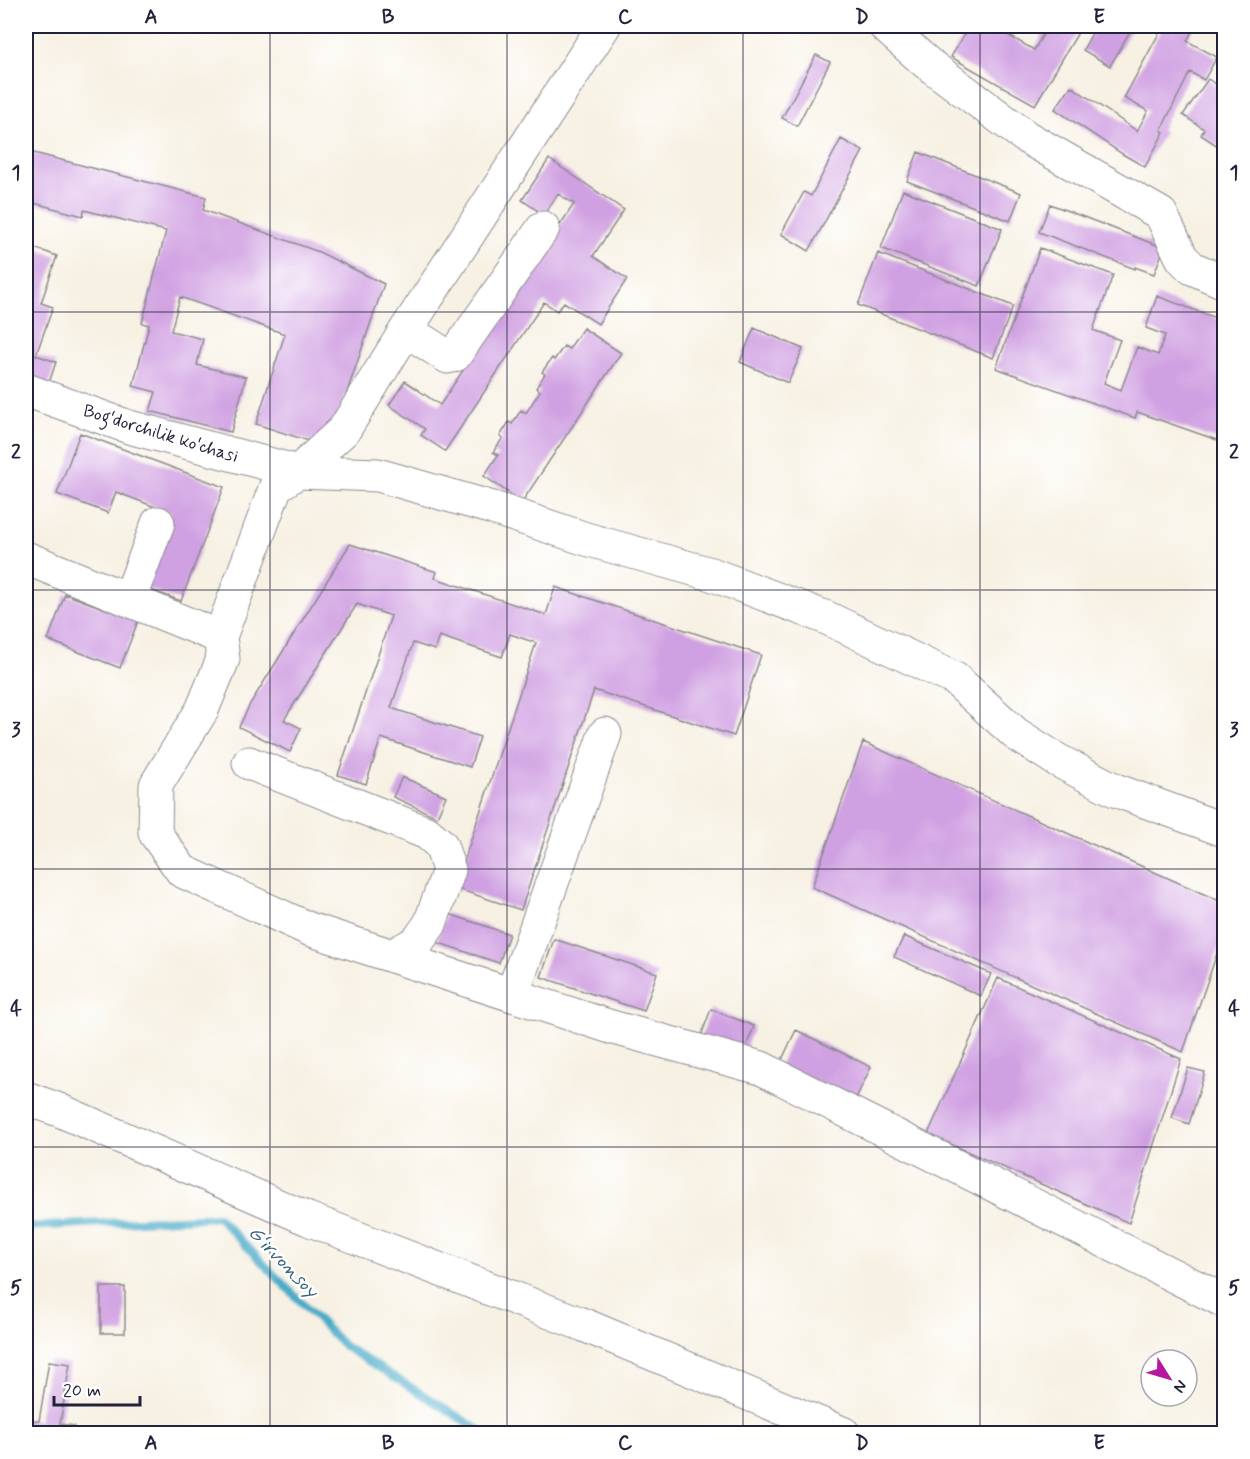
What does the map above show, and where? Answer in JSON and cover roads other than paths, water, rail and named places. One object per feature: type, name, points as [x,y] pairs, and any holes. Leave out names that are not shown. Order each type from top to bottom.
[{"type":"lane","points":[[604,26],[406,330],[344,430],[298,472],[276,486],[220,637],[223,659],[202,710],[156,785],[155,833],[182,871],[309,929],[611,1027],[761,1068],[1224,1301]]},
{"type":"lane","points":[[885,26],[927,63],[1026,137],[1161,214],[1182,258],[1192,268],[1224,282]]},
{"type":"lane","points":[[406,330],[448,357],[455,355],[543,228]]},
{"type":"lane","name":"Bogʻdorchilik koʻchasi","points":[[26,390],[129,427],[298,472],[378,475],[493,508],[586,539],[711,574],[827,618],[955,679],[1016,734],[1058,760],[1115,790],[1224,830]]},
{"type":"lane","points":[[129,600],[158,523]]},
{"type":"lane","points":[[26,558],[220,637]]},
{"type":"lane","points":[[512,995],[605,734]]},
{"type":"lane","points":[[249,763],[427,833],[441,845],[449,870],[430,924],[417,942],[393,956]]},
{"type":"lane","points":[[26,1098],[59,1110],[308,1219],[584,1325],[844,1434]]},
{"type":"waterway","name":"G‘irvonsoy","points":[[26,1227],[218,1217],[344,1346],[486,1434]]}]
